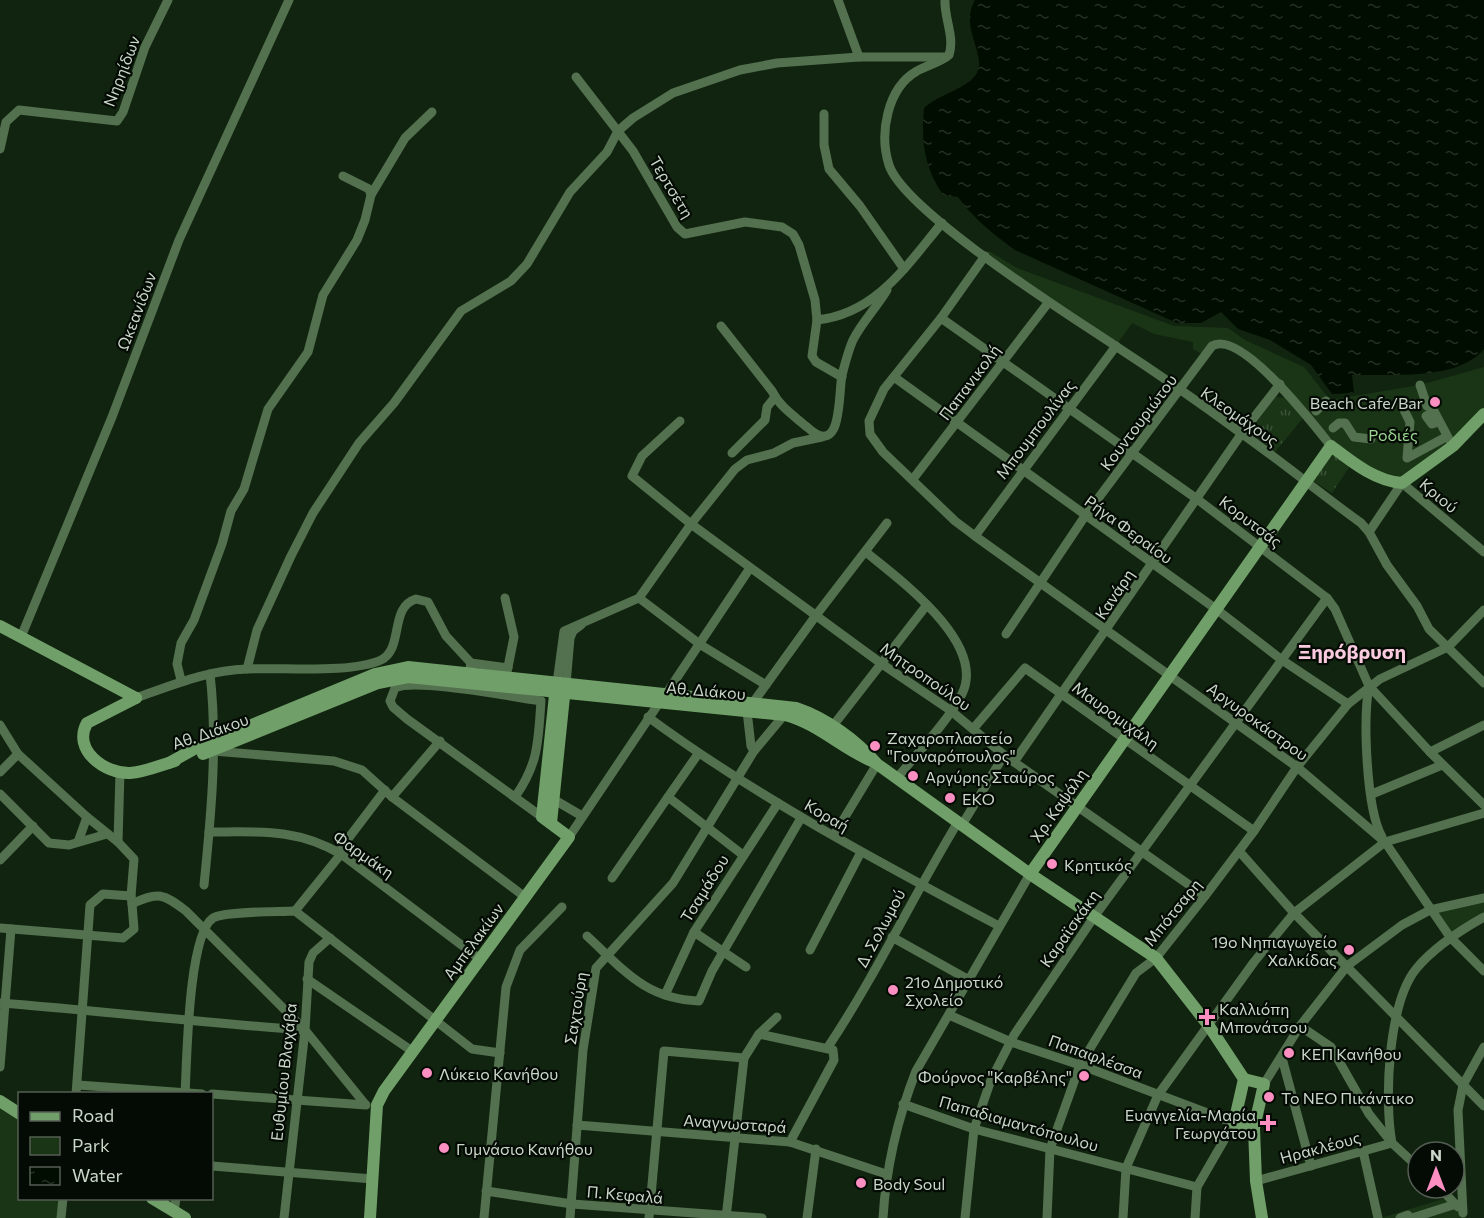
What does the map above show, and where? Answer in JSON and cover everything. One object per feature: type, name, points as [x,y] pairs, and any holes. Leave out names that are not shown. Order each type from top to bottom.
[{"type":"street","name":"Νηρηίδων","points":[[0,149],[6,122],[19,110],[117,121],[123,111],[145,46],[168,0]]},
{"type":"street","name":"Ωκεανίδων","points":[[21,636],[112,417],[179,240],[289,0]]},
{"type":"street","points":[[838,0],[859,57]]},
{"type":"street","points":[[247,669],[257,630],[291,556],[313,513],[349,456],[394,403],[461,311],[511,281],[526,264],[570,192],[607,152],[618,131],[649,106],[673,93],[740,70],[777,63],[859,57],[946,57],[952,43],[945,18],[945,0]]},
{"type":"street","name":"Κλεομάχους","points":[[946,57],[915,72],[901,83],[891,102],[887,127],[889,166],[894,176],[938,220],[985,256],[1048,303],[1116,346],[1242,434],[1369,532],[1387,565],[1417,606],[1429,629],[1484,683]]},
{"type":"street","name":"Τερτσέτη","points":[[576,77],[618,131],[677,227],[685,234],[745,222],[782,226],[793,234],[806,268],[818,320],[812,357],[816,362],[842,377]]},
{"type":"street","points":[[181,680],[177,664],[181,643],[194,620],[222,544],[231,511],[244,489],[268,409],[308,352],[322,295],[357,240],[371,195],[405,138],[432,112]]},
{"type":"street","points":[[824,114],[824,145],[829,169],[860,206],[904,269]]},
{"type":"street","points":[[342,176],[369,189],[371,195]]},
{"type":"street","points":[[547,820],[561,688],[573,631],[587,619],[639,598],[691,524],[735,469],[747,460],[774,453],[793,443],[830,434],[838,422],[842,377],[854,339],[938,220]]},
{"type":"street","points":[[894,377],[941,318],[985,256]]},
{"type":"street","points":[[818,320],[834,319],[854,311],[887,290]]},
{"type":"street","name":"Παπανικολή","points":[[913,479],[1048,303]]},
{"type":"street","name":"Κορυτσάς","points":[[941,318],[1261,545],[1327,598],[1335,609],[1369,686],[1442,765],[1484,805]]},
{"type":"street","points":[[721,326],[778,403],[813,434],[822,436]]},
{"type":"street","name":"Κουντουριώτου","points":[[1006,634],[1085,516],[1180,392],[1212,346],[1218,343],[1227,344],[1280,384]]},
{"type":"street","name":"Μπουμπουλίνας","points":[[977,533],[1116,346]]},
{"type":"street","name":"Ρήγα Φεραίου","points":[[894,377],[1216,609],[1282,660],[1348,704]]},
{"type":"street","name":"Αργυροκάστρου","points":[[894,377],[875,404],[869,421],[870,434],[883,452],[955,521],[977,533],[1106,631],[1297,767],[1385,842],[1450,937],[1484,971]]},
{"type":"street","points":[[1280,384],[1367,471],[1392,482],[1402,483]]},
{"type":"street","name":"Κανάρη","points":[[1014,762],[1242,434],[1280,384]]},
{"type":"street","points":[[1420,385],[1427,406],[1434,412],[1450,441]]},
{"type":"street","points":[[732,453],[765,420],[766,407],[775,397]]},
{"type":"street","points":[[1316,411],[1326,401]]},
{"type":"street","points":[[1401,404],[1410,422],[1407,458],[1450,441]]},
{"type":"street","points":[[1369,532],[1402,483],[1450,441],[1483,418]]},
{"type":"street","name":"Μητροπούλου","points":[[680,421],[642,456],[633,476],[691,524],[750,568],[817,614],[882,664],[950,710],[1004,755],[1205,896]]},
{"type":"street","points":[[1329,435],[1339,423],[1345,423],[1354,437],[1371,439]]},
{"type":"street","name":"Χρ. Καψάλη","points":[[883,1218],[886,1174],[903,1104],[915,1071],[1030,874],[1305,482],[1329,435]]},
{"type":"street","name":"Κριού","points":[[1402,483],[1484,552]]},
{"type":"street","points":[[754,751],[751,746],[750,707],[817,614],[867,553],[887,523]]},
{"type":"street","points":[[867,553],[926,606],[960,645],[965,665],[962,693],[897,778]]},
{"type":"street","name":"Αμπελακίων","points":[[370,1218],[373,1179],[371,1105],[384,1091],[568,837],[648,717],[701,645],[750,568]]},
{"type":"street","points":[[505,598],[514,637],[507,673]]},
{"type":"street","points":[[639,598],[701,645],[766,685]]},
{"type":"street","name":"Καραϊσκάκη","points":[[965,1218],[974,1129],[991,1080],[1011,1042],[1094,916],[1327,598]]},
{"type":"street","points":[[118,842],[120,772],[105,766],[91,756],[85,747],[83,732],[93,718],[181,680],[210,674],[247,669],[294,670],[354,665],[380,660],[390,649],[405,608],[412,600],[420,599],[428,602],[446,636],[470,668]]},
{"type":"street","points":[[832,727],[926,606]]},
{"type":"street","name":"Μπότσαρη","points":[[1047,1218],[1050,1149],[1080,1065],[1136,973],[1156,957],[1205,896],[1254,831],[1297,767],[1348,704],[1369,686],[1448,647],[1484,610]]},
{"type":"street","points":[[0,626],[136,698]]},
{"type":"street","name":"Αθ. Διάκου","points":[[212,746],[386,671],[414,668],[470,668],[507,673],[561,688]]},
{"type":"street","name":"Μαυρομιχάλη","points":[[973,729],[1025,668],[1254,831]]},
{"type":"street","points":[[204,885],[209,832],[214,710],[210,674]]},
{"type":"street","name":"Αθ. Διάκου","points":[[120,772],[139,771],[169,763],[378,683],[399,678],[420,677],[805,711],[863,748],[877,764]]},
{"type":"street","points":[[514,797],[529,776],[537,753],[541,701],[426,686],[404,685],[394,688],[390,697],[393,707],[514,797],[547,820],[568,837]]},
{"type":"street","points":[[1369,686],[1365,710],[1372,794],[1378,829],[1385,842]]},
{"type":"street","points":[[547,820],[554,799],[561,688]]},
{"type":"street","name":"Αθ. Διάκου","points":[[750,707],[812,724],[858,756],[877,764],[1030,874],[1156,957],[1209,1026],[1244,1079]]},
{"type":"street","name":"Σαχτούρη","points":[[570,1218],[583,1050],[596,968],[673,883],[754,751],[784,715]]},
{"type":"street","name":"Κοραή","points":[[648,717],[698,754],[801,818],[999,926]]},
{"type":"street","points":[[0,725],[18,754],[118,842],[134,859],[131,900],[134,929],[123,938],[0,928]]},
{"type":"street","points":[[1430,752],[1484,725]]},
{"type":"street","points":[[296,911],[389,794],[440,741]]},
{"type":"street","points":[[212,746],[334,761],[362,770],[389,794],[525,897]]},
{"type":"street","points":[[0,772],[18,754]]},
{"type":"street","points":[[612,878],[698,754]]},
{"type":"street","points":[[960,823],[1004,755]]},
{"type":"street","points":[[834,835],[877,764]]},
{"type":"street","points":[[1372,794],[1442,765]]},
{"type":"street","points":[[0,794],[49,843],[57,845],[78,842],[107,834]]},
{"type":"street","points":[[669,797],[743,855]]},
{"type":"street","points":[[554,799],[582,816]]},
{"type":"street","name":"Τσαμάδου","points":[[665,995],[694,932],[778,803]]},
{"type":"street","points":[[1123,1218],[1126,1168],[1158,1095],[1254,962],[1294,913],[1385,842],[1484,813]]},
{"type":"street","points":[[78,842],[87,817]]},
{"type":"street","points":[[587,936],[638,984],[665,995],[699,1001],[703,988],[801,818]]},
{"type":"street","name":"Δ. Σολωμού","points":[[790,1142],[834,1060],[830,1048],[857,1003],[920,884],[960,823]]},
{"type":"street","points":[[0,860],[33,826]]},
{"type":"street","name":"Φαρμάκη","points":[[209,832],[301,836],[340,853],[480,959]]},
{"type":"street","points":[[1239,851],[1294,913],[1484,1106]]},
{"type":"street","points":[[810,950],[861,852]]},
{"type":"street","points":[[158,1092],[77,1089],[90,905],[103,894],[131,900],[149,896],[168,897],[204,927],[305,1029],[371,1105]]},
{"type":"street","points":[[1262,1218],[1256,1181],[1254,1128],[1264,1084],[1300,1026],[1347,966],[1395,930],[1430,910],[1484,898]]},
{"type":"street","points":[[484,1218],[506,987],[520,950],[562,908]]},
{"type":"street","points":[[185,1092],[193,973],[204,927],[212,918],[225,913],[296,911],[472,1049],[500,1053]]},
{"type":"street","points":[[1392,1143],[1388,1110],[1395,1017],[1415,970],[1450,937],[1484,917]]},
{"type":"street","points":[[0,1067],[3,1004],[11,929]]},
{"type":"street","points":[[694,932],[746,967]]},
{"type":"street","points":[[892,937],[969,980]]},
{"type":"street","name":"Ευθυμίου Βλαχάβα","points":[[284,1218],[305,1029],[307,979],[314,953],[330,938]]},
{"type":"street","points":[[307,979],[412,1052]]},
{"type":"street","points":[[3,1004],[83,1009],[190,1022],[305,1029]]},
{"type":"street","name":"Παπαφλέσσα","points":[[949,1015],[1011,1042],[1080,1065],[1234,1123]]},
{"type":"street","points":[[726,1217],[744,1059],[759,1034],[777,1017]]},
{"type":"street","points":[[1300,1026],[1331,1047],[1369,1113],[1392,1143],[1406,1156]]},
{"type":"street","points":[[759,1034],[830,1048]]},
{"type":"street","points":[[1465,1216],[1458,1110],[1463,1085],[1484,1047]]},
{"type":"street","points":[[650,1215],[664,1051],[744,1059]]},
{"type":"street","points":[[1282,1058],[1311,1166]]},
{"type":"street","points":[[1195,1218],[1197,1187],[1234,1123],[1244,1079],[1264,1084]]},
{"type":"street","points":[[213,1094],[371,1105]]},
{"type":"street","points":[[0,1101],[18,1112]]},
{"type":"street","name":"Παπαδιαμαντόπουλου","points":[[903,1104],[974,1129],[1197,1187]]},
{"type":"street","points":[[1234,1123],[1254,1128]]},
{"type":"street","name":"Αναγνωσταρά","points":[[577,1125],[790,1142],[886,1174]]},
{"type":"street","name":"Ηρακλέους","points":[[1256,1181],[1392,1143]]},
{"type":"street","points":[[807,1218],[816,1149]]},
{"type":"street","points":[[1363,1151],[1378,1218]]},
{"type":"street","points":[[213,1166],[288,1174],[373,1179]]},
{"type":"street","name":"Π. Κεφαλά","points":[[486,1191],[650,1215],[762,1218]]},
{"type":"street","points":[[61,1218],[63,1200]]},
{"type":"street","points":[[155,1200],[179,1215]]},
{"type":"street","points":[[176,1200],[179,1215]]},
{"type":"street","points":[[1452,1200],[1465,1216]]},
{"type":"street","points":[[1400,1218],[1408,1215],[1411,1218],[1456,1204]]},
{"type":"green space","name":"Ροδιές","points":[[989,251],[1017,268],[1174,326],[1228,328],[1245,340],[1304,367],[1330,400],[1420,385],[1484,367],[1484,414],[1402,483],[1352,462],[1284,388],[1242,354],[1218,343],[1205,356],[1193,349],[1193,342],[1154,334],[1132,323],[1116,346],[985,256]]},
{"type":"green space","points":[[1276,397],[1285,398],[1303,418],[1274,453],[1248,434]]},
{"type":"green space","points":[[1333,453],[1350,466],[1332,493],[1312,480]]},
{"type":"green space","points":[[1484,898],[1484,917],[1450,937],[1430,910]]},
{"type":"green space","points":[[0,1101],[18,1113],[18,1200],[63,1200],[61,1218],[0,1218]]},
{"type":"green space","points":[[1439,1200],[1452,1200],[1467,1218],[1381,1218]]},
{"type":"water","points":[[975,0],[1484,0],[1484,349],[1472,359],[1441,371],[1404,375],[1352,375],[1354,393],[1332,394],[1311,365],[1270,340],[1238,329],[1221,312],[1201,323],[1177,323],[1015,250],[984,226],[958,197],[943,195],[925,154],[924,108],[970,81],[979,68],[970,21]]},
{"type":"place","name":"Beach Cafe/Bar","points":[[1435,402]]},
{"type":"place","name":"Ζαχαροπλαστείο \"Γουναρόπουλος\"","points":[[875,746]]},
{"type":"place","name":"Αργύρης Σταύρος","points":[[913,776]]},
{"type":"place","name":"ΕΚΟ","points":[[950,798]]},
{"type":"place","name":"Κρητικός","points":[[1052,864]]},
{"type":"place","name":"19ο Νηπιαγωγείο Χαλκίδας","points":[[1349,950]]},
{"type":"place","name":"21ο Δημοτικό Σχολείο","points":[[893,990]]},
{"type":"place","name":"Καλλιόπη Μπονάτσου","points":[[1207,1017]]},
{"type":"place","name":"ΚΕΠ Κανήθου","points":[[1289,1053]]},
{"type":"place","name":"Λύκειο Κανήθου","points":[[427,1073]]},
{"type":"place","name":"Φούρνος \"Καρβέλης\"","points":[[1084,1076]]},
{"type":"place","name":"Το ΝΕΟ Πικάντικο","points":[[1269,1097]]},
{"type":"place","name":"Ευαγγελία-Μαρία Γεωργάτου","points":[[1268,1123]]},
{"type":"place","name":"Γυμνάσιο Κανήθου","points":[[444,1148]]},
{"type":"place","name":"Body Soul","points":[[861,1183]]},
{"type":"district","name":"Ξηρόβρυση","points":[[1352,651]]}]
